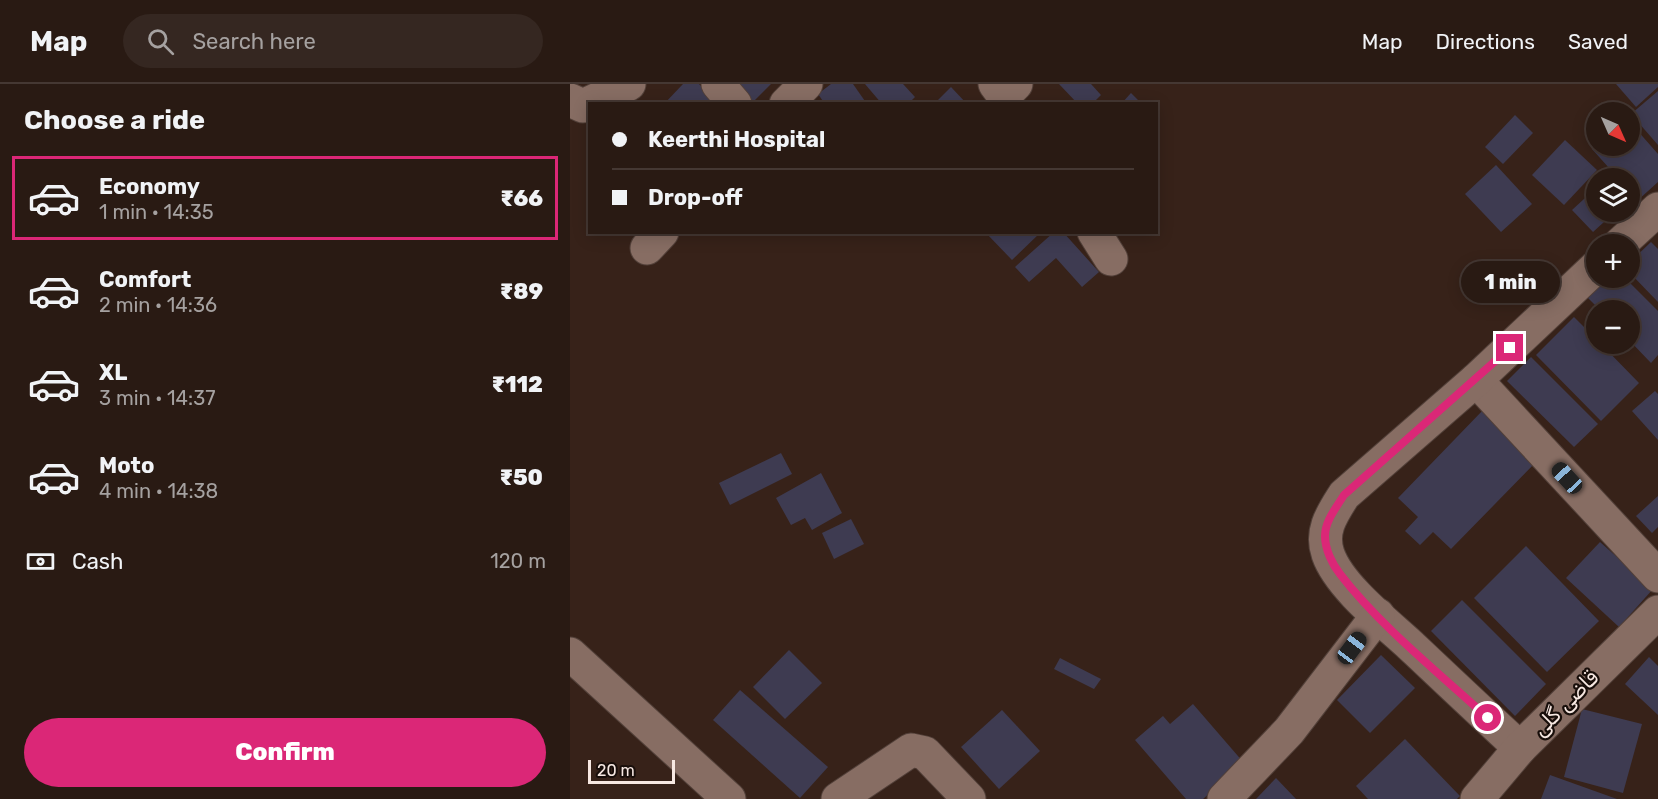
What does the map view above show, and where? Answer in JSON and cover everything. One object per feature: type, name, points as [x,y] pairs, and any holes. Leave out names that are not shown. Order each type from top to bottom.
[{"type":"street","points":[[591,102],[629,84]]},
{"type":"street","points":[[717,84],[733,102]]},
{"type":"street","points":[[788,102],[806,84]]},
{"type":"street","points":[[570,100],[583,106],[588,104]]},
{"type":"street","points":[[1631,234],[1658,209]]},
{"type":"street","points":[[1095,234],[1112,259]]},
{"type":"street","points":[[1520,748],[1378,615],[1339,573],[1328,554],[1325,535],[1329,518],[1344,495],[1476,380],[1586,276]]},
{"type":"street","points":[[1476,380],[1658,576]]},
{"type":"street","name":"قاضی گلی","points":[[1477,799],[1520,748],[1658,612]]},
{"type":"street","points":[[1224,799],[1289,731],[1378,615]]},
{"type":"street","points":[[570,654],[729,799]]},
{"type":"street","points":[[838,799],[911,750],[933,760],[969,799]]},
{"type":"building","points":[[683,84],[699,84],[716,102],[666,102]]},
{"type":"building","points":[[734,84],[771,84],[753,102]]},
{"type":"building","points":[[831,84],[853,84],[866,102],[824,102],[818,94]]},
{"type":"building","points":[[865,84],[903,84],[915,97],[910,102],[880,102]]},
{"type":"building","points":[[1059,84],[1091,84],[1101,95],[1094,102],[1076,102]]},
{"type":"building","points":[[1616,84],[1658,84],[1658,87],[1640,103],[1632,102]]},
{"type":"building","points":[[951,87],[965,102],[936,102]]},
{"type":"building","points":[[1658,91],[1658,145],[1640,124],[1640,106]]},
{"type":"building","points":[[1131,93],[1140,102],[1123,102]]},
{"type":"building","points":[[1515,115],[1533,133],[1503,164],[1485,147]]},
{"type":"building","points":[[1640,134],[1658,154],[1658,182],[1640,198],[1640,168],[1609,168],[1598,156],[1640,156]]},
{"type":"building","points":[[1565,140],[1595,168],[1586,168],[1586,182],[1564,205],[1532,175]]},
{"type":"building","points":[[1496,165],[1532,204],[1501,232],[1465,194]]},
{"type":"building","points":[[1586,197],[1586,222],[1604,222],[1593,232],[1572,210]]},
{"type":"building","points":[[987,234],[1039,234],[1012,260]]},
{"type":"building","points":[[1052,234],[1065,234],[1099,272],[1082,287],[1056,258],[1029,282],[1015,267]]},
{"type":"building","points":[[1651,242],[1658,249],[1658,302],[1640,283],[1640,252]]},
{"type":"building","points":[[1590,288],[1635,288],[1658,311],[1658,355],[1651,363],[1640,352],[1640,300],[1590,300],[1584,294]]},
{"type":"building","points":[[1574,317],[1586,329],[1586,354],[1611,354],[1639,383],[1601,421],[1536,355]]},
{"type":"building","points":[[1531,357],[1598,424],[1574,447],[1507,381]]},
{"type":"building","points":[[1655,391],[1658,394],[1658,440],[1632,411]]},
{"type":"building","points":[[1484,409],[1537,461],[1451,549],[1433,532],[1420,545],[1405,531],[1418,517],[1398,498]]},
{"type":"building","points":[[781,453],[792,474],[730,505],[719,483]]},
{"type":"building","points":[[821,473],[842,513],[812,530],[805,518],[791,525],[776,498]]},
{"type":"building","points":[[1658,496],[1658,527],[1652,533],[1636,516]]},
{"type":"building","points":[[851,519],[864,544],[834,559],[822,533]]},
{"type":"building","points":[[1600,542],[1653,589],[1619,627],[1566,578]]},
{"type":"building","points":[[1526,546],[1599,621],[1547,672],[1474,598]]},
{"type":"building","points":[[1462,600],[1546,684],[1515,716],[1431,631]]},
{"type":"building","points":[[789,650],[822,683],[785,719],[753,687]]},
{"type":"building","points":[[1381,655],[1415,688],[1370,733],[1337,700]]},
{"type":"building","points":[[1649,657],[1658,666],[1658,715],[1625,684]]},
{"type":"building","points":[[1060,658],[1101,679],[1094,689],[1054,669]]},
{"type":"building","points":[[740,690],[828,767],[800,798],[713,720]]},
{"type":"building","points":[[1193,704],[1244,763],[1203,799],[1186,799],[1135,740],[1163,716],[1170,724]]},
{"type":"building","points":[[1582,709],[1642,724],[1623,793],[1564,777]]},
{"type":"building","points":[[1002,710],[1040,751],[999,789],[961,747]]},
{"type":"building","points":[[1405,739],[1460,796],[1457,799],[1368,799],[1356,786]]},
{"type":"building","points":[[1550,775],[1617,799],[1541,799]]},
{"type":"building","points":[[1276,778],[1296,799],[1256,799]]},
{"type":"route","points":[[1488,718],[1378,615],[1339,573],[1328,554],[1325,535],[1329,518],[1344,495],[1510,348]]}]
